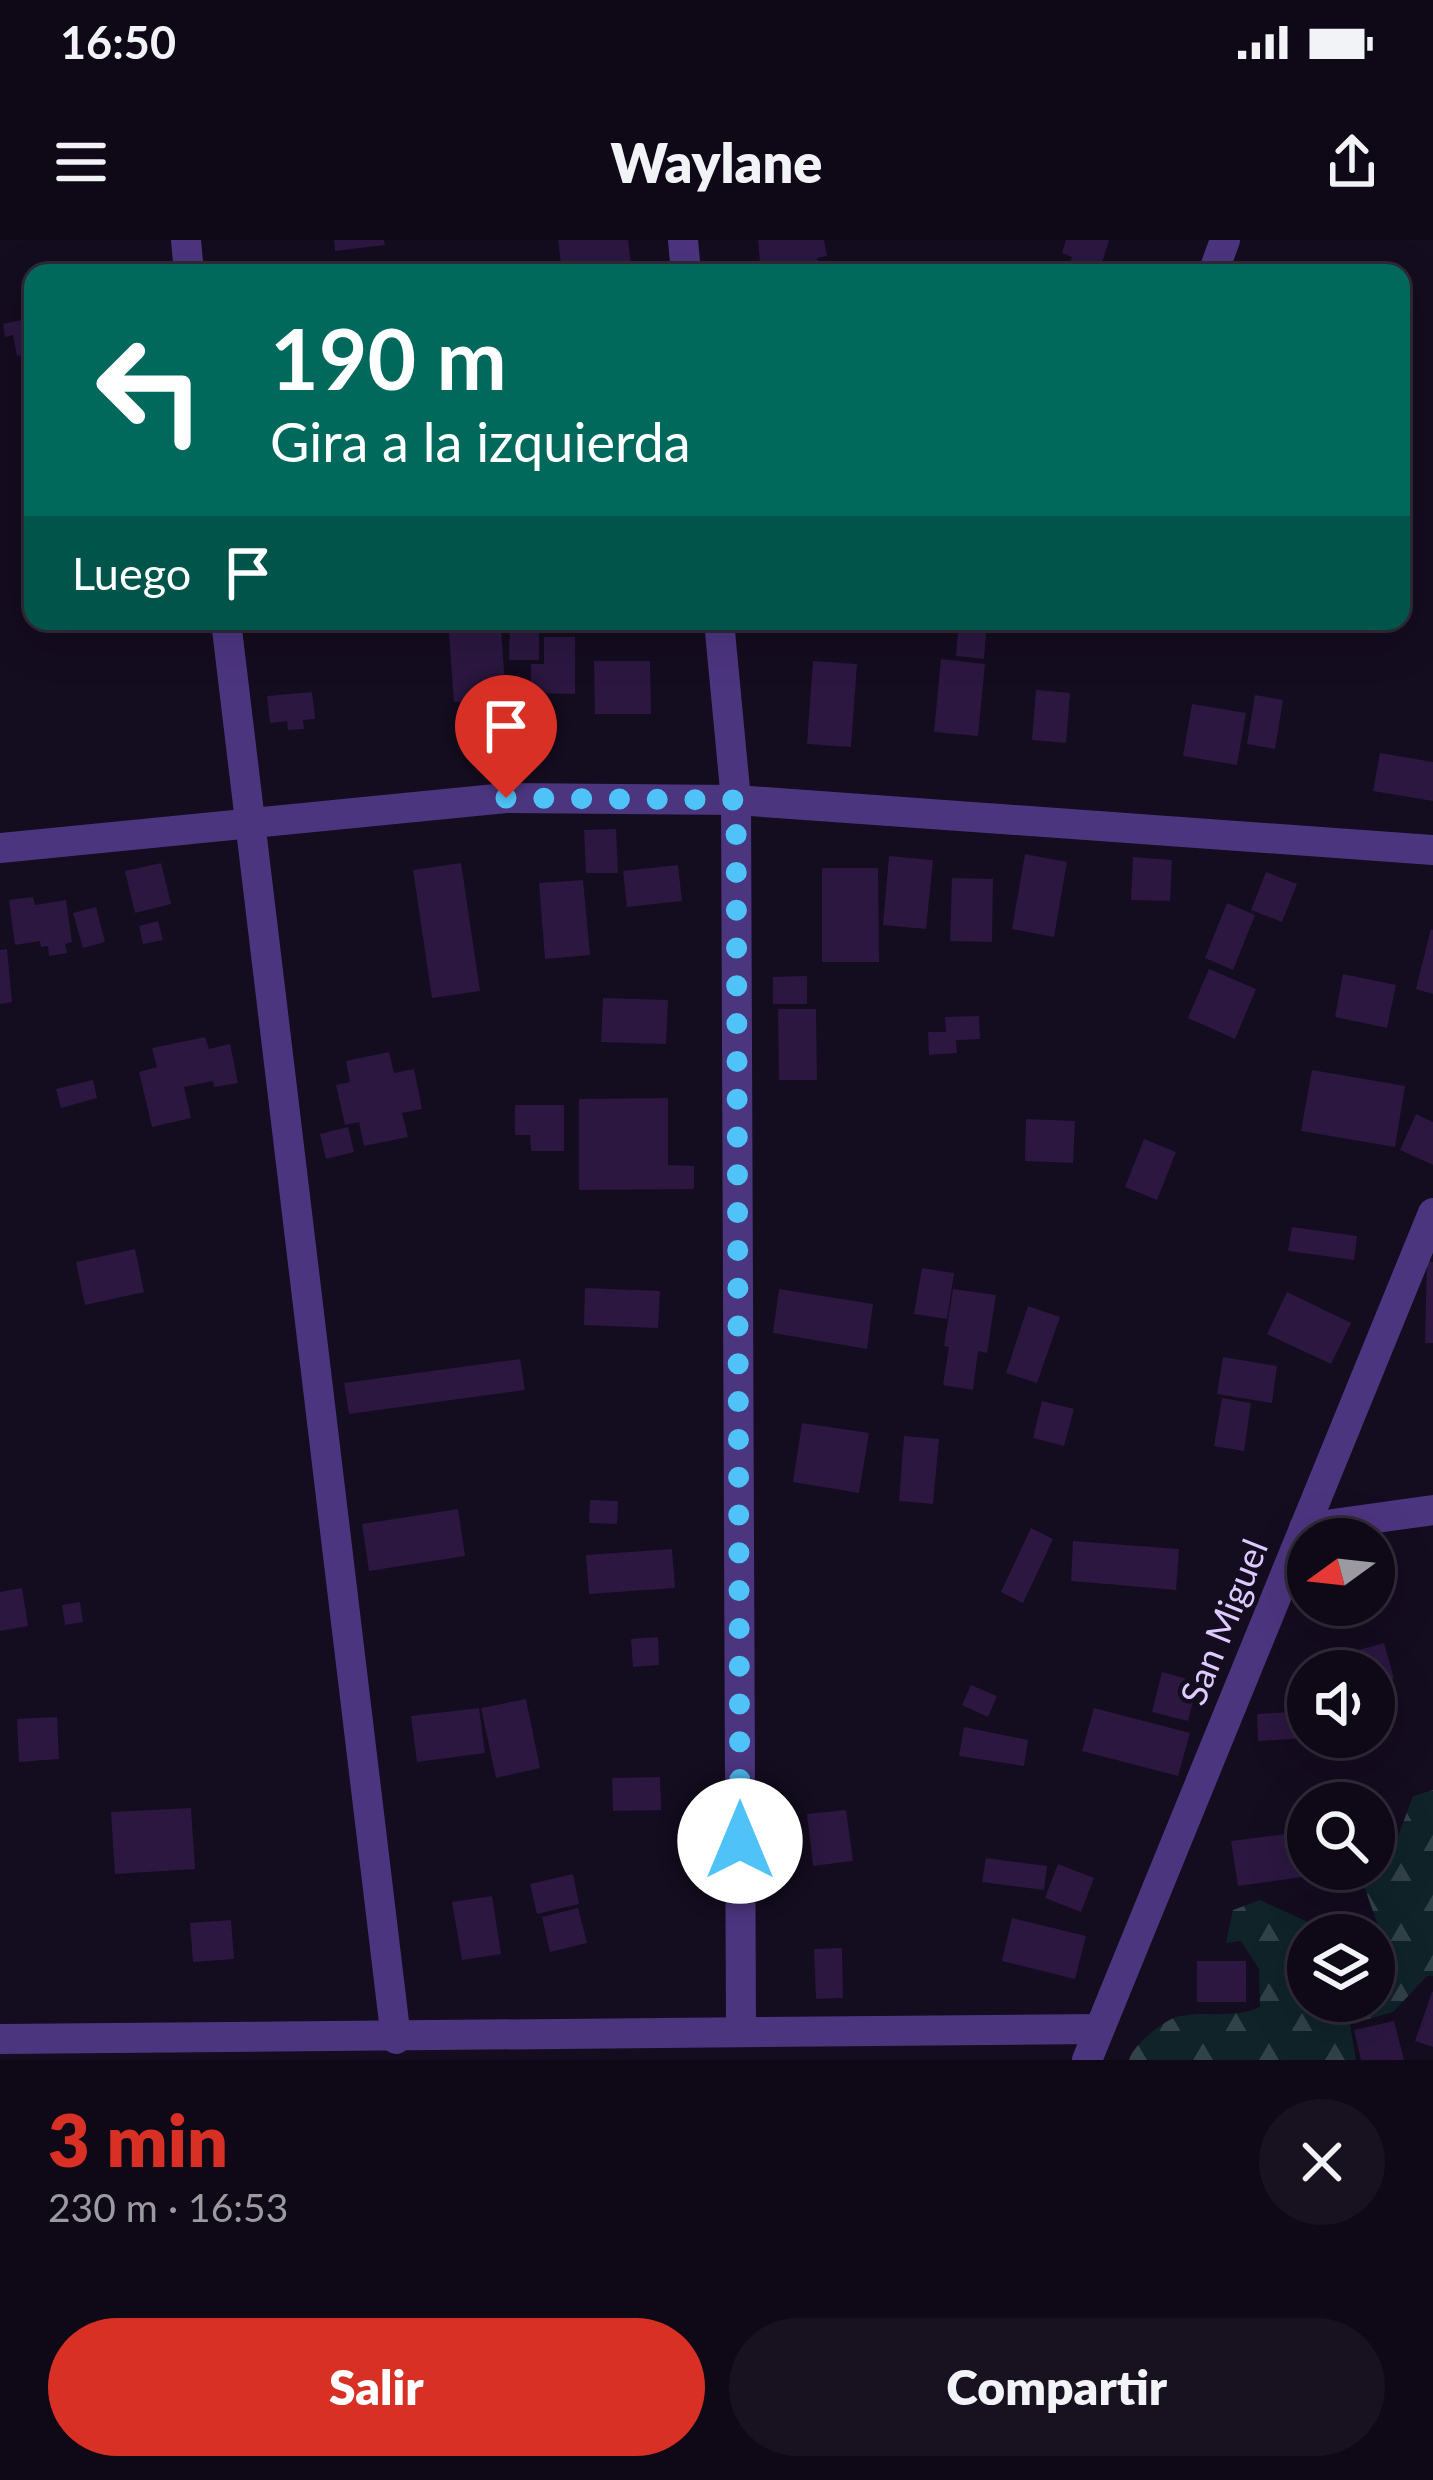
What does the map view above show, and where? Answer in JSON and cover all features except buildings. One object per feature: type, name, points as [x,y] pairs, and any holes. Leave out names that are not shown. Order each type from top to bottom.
[{"type":"street","points":[[227,630],[396,2039]]},
{"type":"street","points":[[720,630],[736,800],[741,2031]]},
{"type":"street","points":[[0,848],[506,798],[736,800],[1433,850]]},
{"type":"street","name":"San Miguel","points":[[1308,1518],[1433,1213]]},
{"type":"street","points":[[1376,1518],[1433,1510]]},
{"type":"street","name":"San Miguel","points":[[1087,2060],[1287,1570]]},
{"type":"street","points":[[0,2039],[1100,2029]]},
{"type":"green space","points":[[1433,1790],[1433,1976],[1427,1976],[1395,2010],[1395,1914],[1374,1914],[1365,1890],[1395,1890],[1395,1845],[1413,1796]]},
{"type":"green space","points":[[1260,1900],[1290,1914],[1287,2022],[1357,2022],[1350,2024],[1356,2060],[1129,2060],[1143,2040],[1173,2018],[1260,2007],[1259,1969],[1241,1941],[1226,1943],[1233,1910]]},
{"type":"route","points":[[506,798],[736,800],[740,1841]]}]
